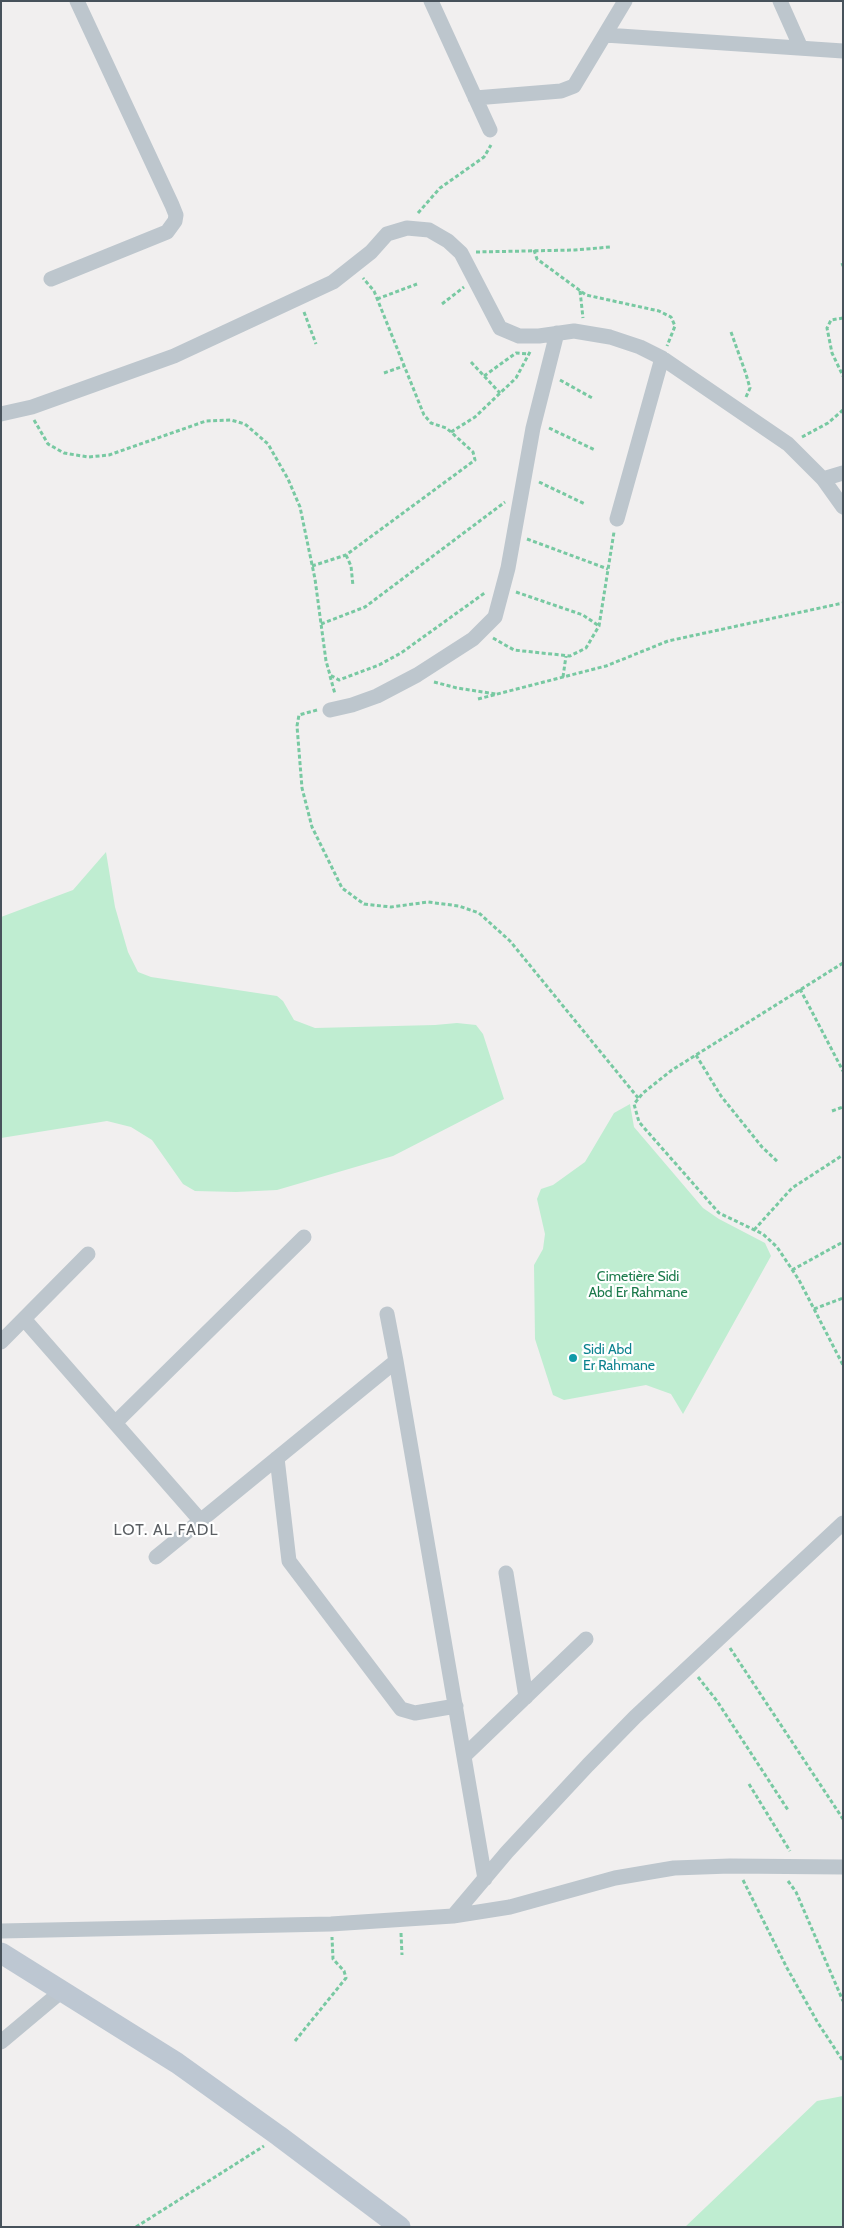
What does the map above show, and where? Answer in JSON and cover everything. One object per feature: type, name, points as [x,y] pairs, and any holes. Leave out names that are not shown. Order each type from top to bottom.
[{"type":"street","points":[[50,279],[167,232],[175,221],[176,215],[78,1]]},
{"type":"street","points":[[432,1],[490,130]]},
{"type":"street","points":[[475,98],[561,91],[574,86],[626,1]]},
{"type":"street","points":[[780,1],[801,48]]},
{"type":"street","points":[[606,35],[843,51]]},
{"type":"street","points":[[1,414],[25,409],[174,356],[332,282],[371,252],[387,234],[407,228],[429,230],[448,241],[461,253],[500,328],[519,336],[584,332],[640,346],[662,358],[788,444],[823,479],[843,507]]},
{"type":"street","points":[[330,710],[377,696],[417,676],[473,639],[495,617],[514,534],[535,421],[557,333]]},
{"type":"street","points":[[617,519],[662,358]]},
{"type":"street","points":[[823,479],[843,473]]},
{"type":"street","points":[[115,1424],[304,1237]]},
{"type":"street","points":[[1,1342],[88,1254]]},
{"type":"street","points":[[387,1314],[485,1879]]},
{"type":"street","points":[[24,1319],[200,1520]]},
{"type":"street","points":[[156,1557],[396,1361]]},
{"type":"street","points":[[277,1458],[289,1561],[401,1709],[414,1713],[456,1706]]},
{"type":"street","points":[[453,1916],[588,1765],[690,1666],[843,1523]]},
{"type":"street","points":[[506,1574],[526,1697]]},
{"type":"street","points":[[464,1756],[586,1639]]},
{"type":"street","points":[[1,1931],[331,1924],[401,1920],[453,1916],[510,1907],[615,1878],[674,1868],[736,1866],[843,1867]]},
{"type":"street","points":[[1,1953],[177,2063],[279,2136],[400,2227]]},
{"type":"street","points":[[1,2042],[63,1990]]},
{"type":"path","points":[[407,228],[440,188],[484,157],[492,144],[490,130]]},
{"type":"path","points":[[461,253],[575,250],[610,247]]},
{"type":"path","points":[[534,250],[537,259],[586,295],[650,309],[671,317],[675,326],[662,358]]},
{"type":"path","points":[[312,566],[346,555],[475,460],[473,452],[451,432],[446,428],[431,424],[424,415],[378,299],[369,284],[351,268]]},
{"type":"path","points":[[442,304],[475,279]]},
{"type":"path","points":[[378,299],[417,284]]},
{"type":"path","points":[[580,291],[584,332]]},
{"type":"path","points":[[299,298],[316,344]]},
{"type":"path","points":[[843,318],[831,320],[827,328],[832,353],[843,376]]},
{"type":"path","points":[[731,332],[750,388],[742,408],[739,410]]},
{"type":"path","points":[[451,432],[475,417],[516,378],[539,336]]},
{"type":"path","points":[[484,376],[516,353],[529,354]]},
{"type":"path","points":[[471,362],[500,393]]},
{"type":"path","points":[[384,373],[405,366]]},
{"type":"path","points":[[548,374],[594,400]]},
{"type":"path","points":[[25,409],[48,444],[64,454],[88,457],[109,455],[206,421],[231,420],[245,424],[268,444],[288,479],[300,507],[330,675],[338,680],[379,665],[401,653],[504,583],[583,615],[599,626]]},
{"type":"path","points":[[788,444],[828,423],[843,410]]},
{"type":"path","points":[[535,421],[595,450]]},
{"type":"path","points":[[321,624],[364,607],[523,482],[585,504]]},
{"type":"path","points":[[481,632],[514,650],[570,656],[586,648],[599,626],[617,519]]},
{"type":"path","points":[[514,534],[608,569]]},
{"type":"path","points":[[346,555],[351,566],[353,586]]},
{"type":"path","points":[[478,700],[606,666],[668,641],[843,603]]},
{"type":"path","points":[[563,677],[566,656]]},
{"type":"path","points":[[417,676],[457,688],[499,694]]},
{"type":"path","points":[[330,710],[314,710],[299,715],[297,726],[302,788],[312,827],[342,888],[364,904],[391,907],[428,902],[459,906],[479,913],[510,941],[639,1099]]},
{"type":"path","points":[[843,963],[672,1070],[634,1104],[639,1122],[696,1189],[720,1213],[763,1234],[777,1247],[792,1270],[843,1364]]},
{"type":"path","points":[[800,989],[843,1071]]},
{"type":"path","points":[[696,1055],[721,1096],[762,1147],[778,1162]]},
{"type":"path","points":[[832,1111],[843,1107]]},
{"type":"path","points":[[754,1230],[792,1188],[843,1155]]},
{"type":"path","points":[[792,1270],[843,1242]]},
{"type":"path","points":[[814,1309],[843,1298]]},
{"type":"path","points":[[722,1637],[843,1819]]},
{"type":"path","points":[[690,1666],[717,1701],[788,1810]]},
{"type":"path","points":[[749,1784],[800,1867]]},
{"type":"path","points":[[736,1866],[787,1968],[818,2023],[843,2061]]},
{"type":"path","points":[[777,1866],[796,1892],[843,2001]]},
{"type":"path","points":[[401,1920],[402,1955]]},
{"type":"path","points":[[295,2041],[346,1978],[344,1971],[334,1959],[331,1924]]},
{"type":"path","points":[[136,2227],[279,2136]]},
{"type":"green space","points":[[106,852],[115,907],[128,952],[138,972],[151,977],[277,996],[283,1001],[294,1020],[315,1028],[457,1023],[476,1025],[483,1034],[504,1099],[393,1156],[277,1190],[195,1191],[183,1184],[152,1140],[131,1127],[107,1121],[1,1138],[1,917],[73,890]]},
{"type":"green space","name":"Cimetière Sidi Abd Er Rahmane","points":[[630,1104],[634,1127],[703,1208],[719,1219],[765,1243],[771,1256],[683,1414],[671,1394],[646,1385],[564,1400],[553,1395],[535,1339],[534,1265],[543,1249],[545,1234],[537,1199],[541,1189],[553,1185],[585,1162],[614,1113]]},
{"type":"green space","points":[[843,2096],[843,2227],[685,2227],[817,2101]]},
{"type":"place","name":"Sidi Abd Er Rahmane","points":[[573,1358]]},
{"type":"district","name":"LOT. AL FADL","points":[[166,1530]]}]
